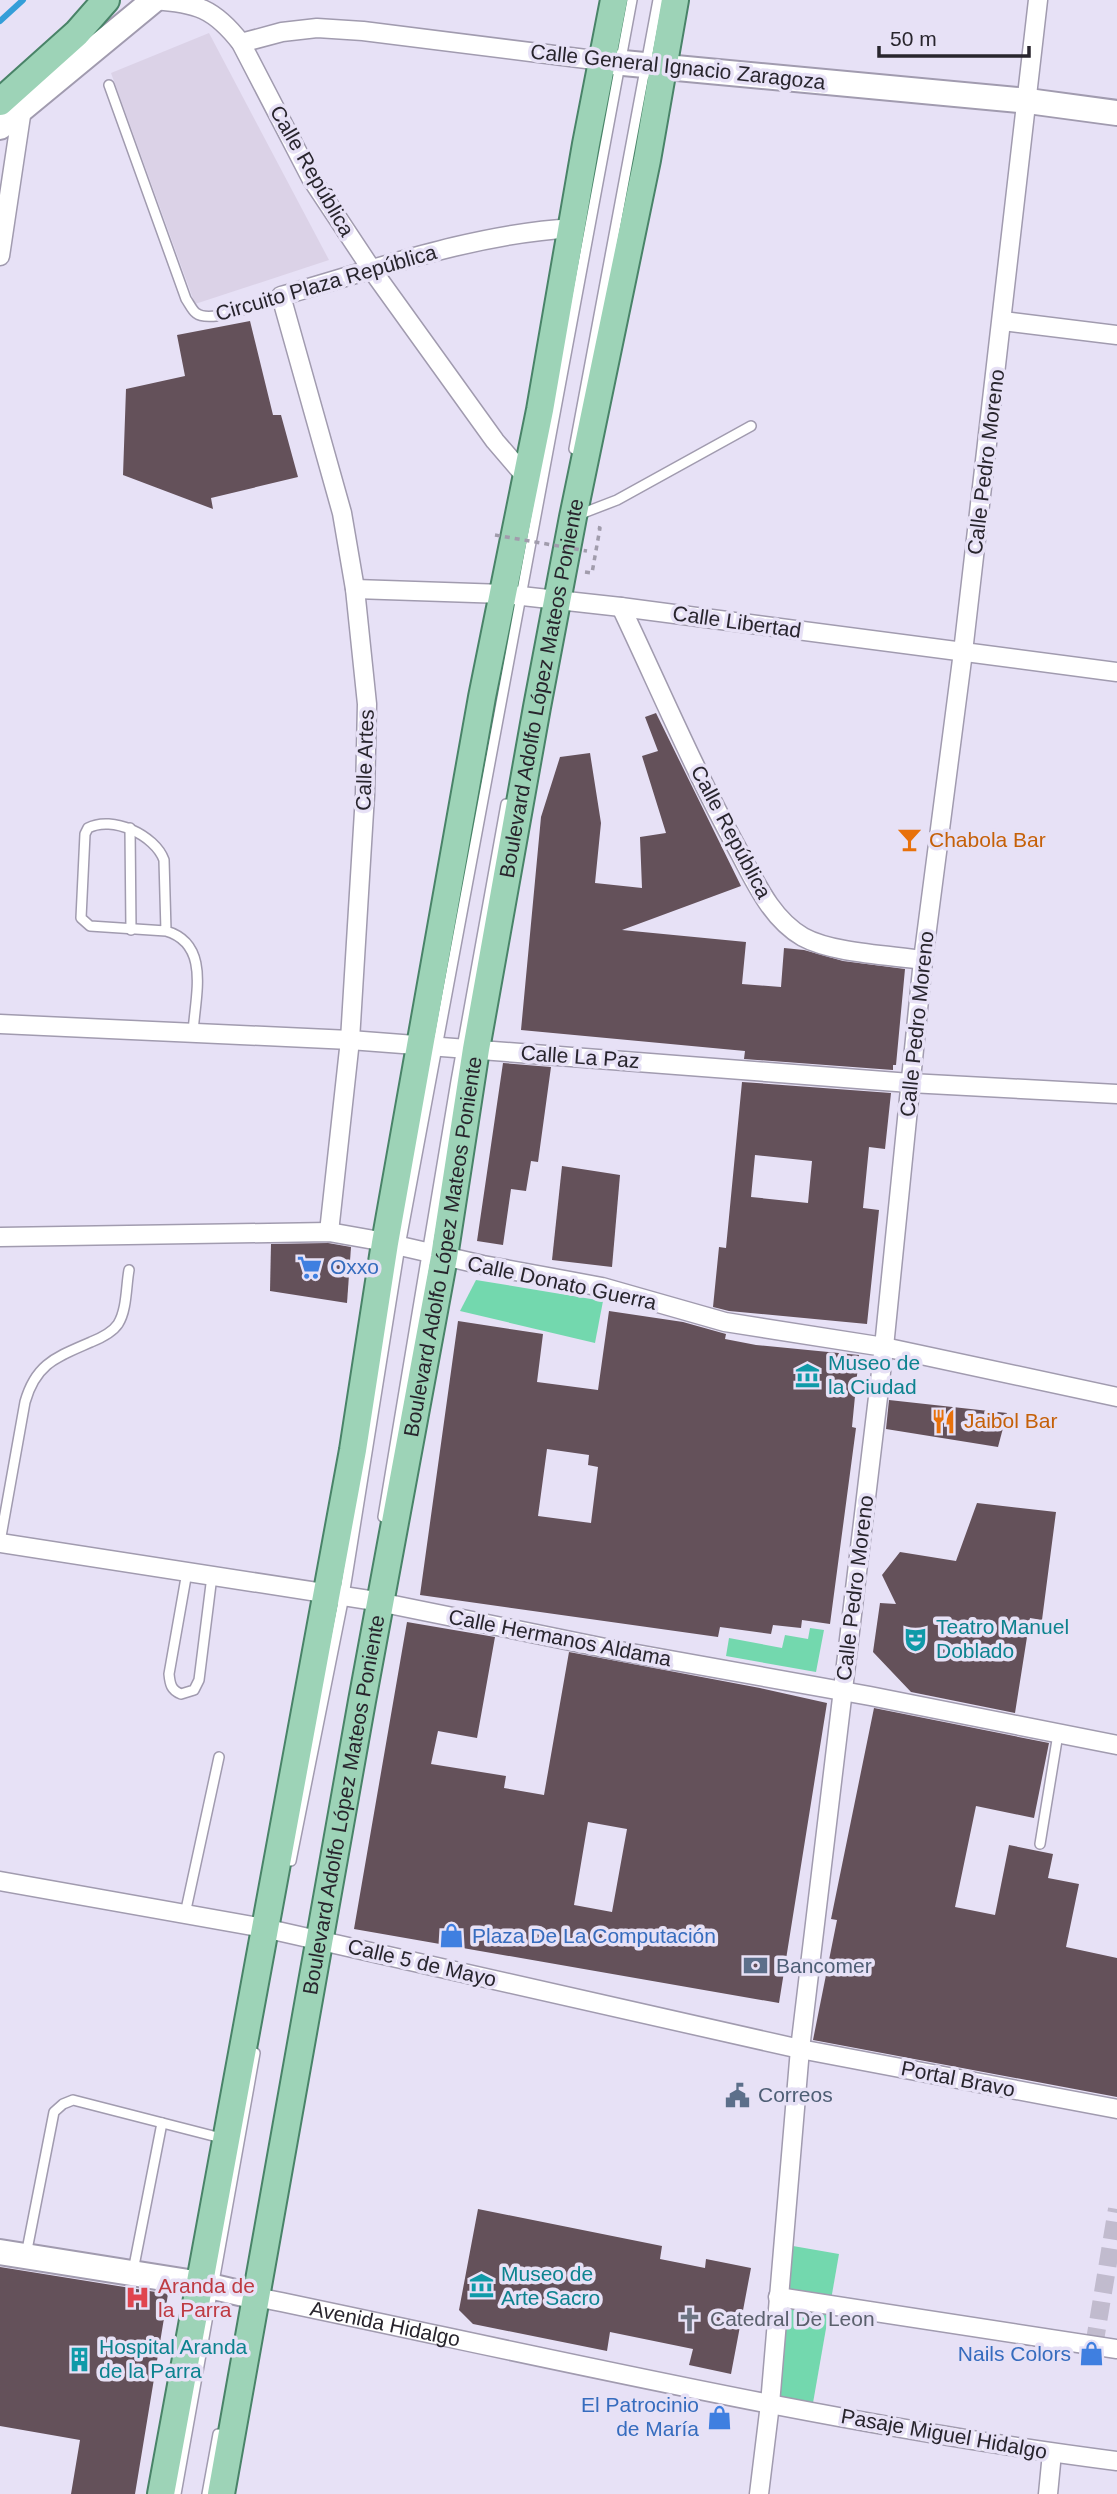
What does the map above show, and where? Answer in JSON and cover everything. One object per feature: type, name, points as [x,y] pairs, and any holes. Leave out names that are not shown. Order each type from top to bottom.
[{"type":"main road","points":[[0,78],[104,0]]},
{"type":"main road","points":[[11,105],[104,0]]},
{"type":"main road","points":[[161,2494],[208,2286],[227,2140],[273,1931],[294,1782],[335,1595],[353,1450],[429,1047],[477,724],[512,595],[526,477],[573,228],[612,62],[614,0]]},
{"type":"main road","name":"Boulevard Adolfo López Mateos Poniente","points":[[221,2494],[248,2294],[435,1255],[469,1049],[537,707],[549,598],[573,517],[648,160],[655,66],[675,0]]},
{"type":"street","name":"Calle Pedro Moreno","points":[[759,2494],[770,2404],[800,2049],[884,1347],[923,960],[1003,321],[1038,0]]},
{"type":"street","name":"Calle República","points":[[142,3],[185,1],[206,9],[226,23],[241,43],[311,178],[372,270],[495,441],[526,477]]},
{"type":"street","points":[[0,127],[11,105],[142,3]]},
{"type":"street","name":"Calle General Ignacio Zaragoza","points":[[241,43],[282,32],[317,29],[363,32],[612,62],[1028,101],[1117,113]]},
{"type":"street","points":[[0,256],[11,105]]},
{"type":"street","name":"Circuito Plaza República","points":[[281,296],[491,238],[530,231],[573,228]]},
{"type":"street","name":"Calle Artes","points":[[281,296],[342,513],[355,589],[368,704],[350,1040],[329,1232]]},
{"type":"street","points":[[1003,321],[1117,335]]},
{"type":"street","name":"Calle Libertad","points":[[355,589],[549,598],[1117,672]]},
{"type":"street","name":"Calle República","points":[[621,607],[710,800],[763,896],[783,922],[802,936],[824,946],[923,960]]},
{"type":"street","name":"Calle La Paz","points":[[0,1024],[350,1040],[910,1083],[1117,1094]]},
{"type":"street","name":"Calle Donato Guerra","points":[[0,1237],[329,1232],[602,1287],[725,1322],[884,1347],[1117,1397]]},
{"type":"street","name":"Calle Hermanos Aldama","points":[[0,1542],[372,1600],[620,1651],[1117,1745]]},
{"type":"street","name":"Calle 5 de Mayo","points":[[0,1881],[310,1938],[800,2049]]},
{"type":"street","name":"Portal Bravo","points":[[800,2049],[1117,2109]]},
{"type":"street","name":"Avenida Hidalgo","points":[[0,2252],[208,2286],[770,2404]]},
{"type":"street","points":[[778,2297],[1117,2349]]},
{"type":"street","name":"Pasaje Miguel Hidalgo","points":[[770,2404],[1052,2453],[1117,2461]]},
{"type":"street","points":[[1048,2494],[1052,2453]]},
{"type":"lane","points":[[512,595],[612,62],[632,0]]},
{"type":"lane","points":[[571,464],[655,66],[658,0]]},
{"type":"lane","name":"Circuito Plaza República","points":[[109,85],[186,299],[196,313],[205,317],[217,317],[281,296]]},
{"type":"lane","points":[[573,517],[617,500],[751,426]]},
{"type":"lane","points":[[469,1049],[509,788]]},
{"type":"lane","points":[[166,931],[164,860],[153,842],[130,828],[99,824],[88,828],[85,834],[81,918],[90,926],[166,931],[177,934],[188,942],[195,952],[197,965],[193,1033]]},
{"type":"lane","points":[[130,828],[131,930]]},
{"type":"lane","points":[[380,1532],[435,1255]]},
{"type":"lane","points":[[0,1542],[24,1402],[30,1385],[41,1368],[54,1358],[105,1336],[118,1325],[129,1270]]},
{"type":"lane","points":[[187,1572],[169,1674],[174,1691],[181,1694],[194,1690],[199,1680],[212,1576]]},
{"type":"lane","points":[[290,1865],[335,1595]]},
{"type":"lane","points":[[1040,1844],[1058,1734]]},
{"type":"lane","points":[[185,1914],[219,1757]]},
{"type":"lane","points":[[176,2494],[208,2286],[257,2041]]},
{"type":"lane","points":[[26,2256],[54,2112],[63,2104],[73,2100],[227,2140]]},
{"type":"lane","points":[[133,2272],[162,2123]]},
{"type":"lane","points":[[207,2494],[220,2427]]},
{"type":"path","points":[[592,573],[600,528]]},
{"type":"path","points":[[495,536],[587,551]]},
{"type":"shaded area","points":[[209,33],[329,260],[195,304],[111,73]]},
{"type":"green space","points":[[476,1280],[603,1301],[595,1343],[460,1311]]},
{"type":"green space","points":[[810,1628],[824,1630],[816,1672],[726,1656],[729,1638],[782,1648],[785,1635],[808,1639]]},
{"type":"green space","points":[[793,2246],[839,2254],[813,2403],[775,2396]]},
{"type":"building","points":[[250,321],[273,415],[281,415],[298,477],[211,498],[213,509],[123,475],[126,389],[185,376],[177,335]]},
{"type":"building","points":[[656,713],[741,886],[622,930],[746,942],[742,984],[781,987],[784,948],[804,950],[843,961],[905,969],[896,1065],[893,1065],[893,1070],[744,1059],[745,1051],[521,1030],[541,817],[560,757],[590,753],[601,823],[595,883],[642,888],[640,837],[666,833],[642,756],[658,751],[645,717]]},
{"type":"building","points":[[503,1063],[551,1067],[538,1162],[531,1161],[526,1191],[511,1189],[503,1245],[477,1241]]},
{"type":"building","points":[[742,1082],[891,1093],[885,1149],[869,1147],[863,1208],[879,1210],[867,1324],[729,1311],[713,1307],[719,1247],[726,1248]],"holes":[[[755,1155],[812,1161],[808,1203],[751,1197]]]},
{"type":"building","points":[[562,1166],[620,1175],[612,1267],[552,1260]]},
{"type":"building","name":"Oxxo","points":[[328,1243],[351,1247],[347,1303],[270,1291],[271,1244]]},
{"type":"building","points":[[609,1311],[683,1322],[726,1334],[725,1339],[756,1345],[859,1355],[852,1427],[856,1428],[830,1624],[802,1620],[801,1628],[773,1625],[771,1634],[720,1627],[718,1637],[420,1595],[458,1321],[543,1334],[537,1382],[598,1390]],"holes":[[[547,1449],[589,1455],[588,1465],[598,1467],[591,1523],[538,1516]]]},
{"type":"building","name":"Jaibol Bar","points":[[889,1400],[1007,1413],[998,1447],[886,1429]]},
{"type":"building","points":[[977,1503],[1056,1512],[1042,1620],[1030,1618],[1015,1713],[911,1692],[873,1652],[880,1603],[896,1604],[882,1575],[900,1552],[956,1561]]},
{"type":"building","points":[[407,1622],[495,1637],[477,1738],[438,1731],[431,1764],[506,1776],[504,1788],[544,1795],[569,1652],[827,1703],[779,2003],[354,1929]],"holes":[[[588,1822],[627,1829],[612,1912],[574,1905]]]},
{"type":"building","points":[[874,1708],[1049,1743],[1034,1818],[976,1806],[955,1907],[995,1915],[1009,1845],[1053,1854],[1048,1878],[1079,1884],[1066,1947],[1117,1958],[1117,2097],[813,2040],[837,1920],[831,1919]]},
{"type":"building","points":[[478,2209],[662,2246],[660,2259],[705,2268],[706,2259],[751,2268],[731,2374],[689,2365],[693,2349],[610,2332],[607,2351],[473,2324],[459,2310]]},
{"type":"building","name":"Hospital Aranda de la Parra","points":[[0,2267],[168,2294],[135,2494],[71,2494],[80,2440],[0,2426]]},
{"type":"waterway","points":[[0,21],[23,0]]},
{"type":"tunnel","points":[[1094,2346],[1117,2209]]},
{"type":"place","name":"Chabola Bar","points":[[909,840]]},
{"type":"place","name":"Oxxo","points":[[310,1267]]},
{"type":"place","name":"Museo de la Ciudad","points":[[808,1375]]},
{"type":"place","name":"Jaibol Bar","points":[[944,1421]]},
{"type":"place","name":"Teatro Manuel Doblado","points":[[916,1639]]},
{"type":"place","name":"Plaza De La Computación","points":[[452,1936]]},
{"type":"place","name":"Bancomer","points":[[756,1966]]},
{"type":"place","name":"Correos","points":[[738,2095]]},
{"type":"place","name":"Museo de Arte Sacro","points":[[481,2286]]},
{"type":"place","name":"Aranda de la Parra","points":[[138,2298]]},
{"type":"place","name":"Catedral De Leon","points":[[690,2319]]},
{"type":"place","name":"Nails Colors","points":[[1091,2354]]},
{"type":"place","name":"Hospital Aranda de la Parra","points":[[79,2359]]},
{"type":"place","name":"El Patrocinio de María","points":[[719,2417]]}]
